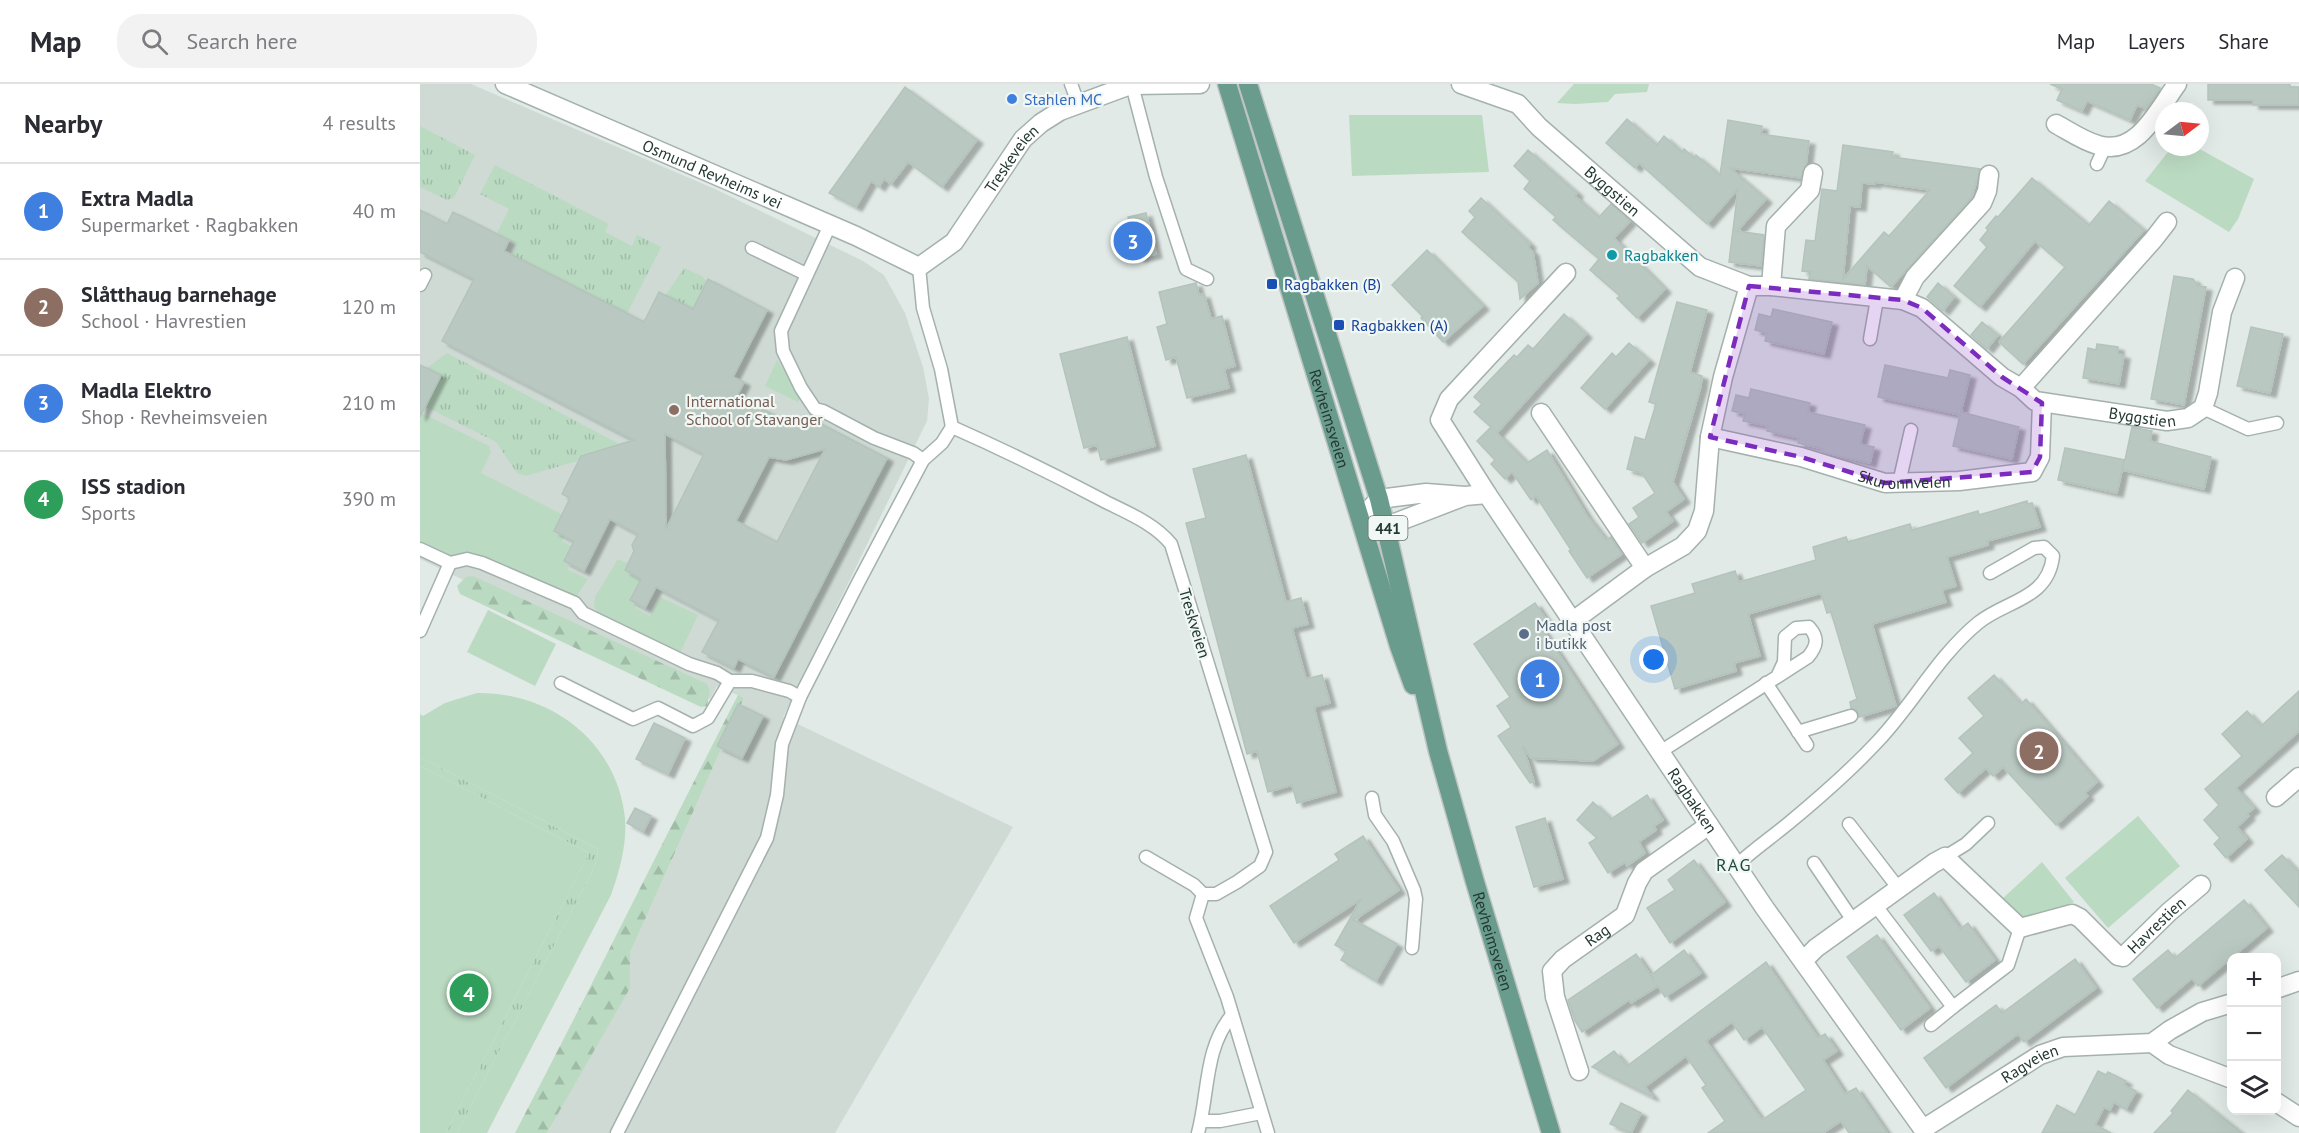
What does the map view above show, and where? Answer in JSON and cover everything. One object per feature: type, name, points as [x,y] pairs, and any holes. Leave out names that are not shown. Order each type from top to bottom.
[{"type":"main road","name":"Revheimsveien","points":[[1227,84],[1399,646],[1438,751]]},
{"type":"main road","name":"Revheimsveien","points":[[1248,84],[1387,526],[1438,751],[1551,1133]]},
{"type":"street","name":"Osmund Revheims vei","points":[[505,84],[830,225],[919,267]]},
{"type":"street","name":"Treskeveien","points":[[919,267],[954,242],[1023,140],[1041,123],[1078,103],[1132,84],[1200,84]]},
{"type":"street","name":"Byggstien","points":[[1461,84],[1518,104],[1539,127],[1700,267],[1749,286],[1771,286],[1903,300],[1922,308],[2002,377],[2042,403],[2080,406],[2167,421],[2188,418],[2203,408]]},
{"type":"street","points":[[2056,124],[2104,147],[2126,143],[2140,135],[2177,84]]},
{"type":"street","points":[[1771,286],[1776,226],[1810,190],[1813,172]]},
{"type":"street","points":[[1903,300],[1915,277],[1982,203],[1987,191],[1989,175]]},
{"type":"street","points":[[2021,388],[2167,222]]},
{"type":"street","name":"Ragbakken","points":[[1566,273],[1449,399],[1440,420],[1487,494],[1764,907],[1924,1131]]},
{"type":"street","points":[[2203,408],[2208,393],[2222,312],[2235,278]]},
{"type":"street","points":[[1573,621],[1645,568],[1683,546],[1697,531],[1704,511],[1710,437],[1723,377],[1749,286]]},
{"type":"street","name":"Skuronnveien","points":[[1710,437],[1801,457],[1885,483],[1959,481],[2032,472],[2040,457],[2042,403]]},
{"type":"street","points":[[1541,413],[1645,568]]},
{"type":"street","points":[[1465,495],[1387,526],[1361,519],[1379,499],[1426,493],[1487,494]]},
{"type":"street","points":[[2276,797],[2299,777]]},
{"type":"street","name":"Rag","points":[[1579,1071],[1555,997],[1552,971],[1563,960],[1625,915],[1644,871],[1709,825]]},
{"type":"street","points":[[1804,960],[1945,857],[2020,928]]},
{"type":"street","name":"Havrestien","points":[[2020,928],[2072,914],[2080,918],[2114,953],[2123,957],[2169,912],[2201,885]]},
{"type":"street","points":[[2281,988],[2299,981]]},
{"type":"street","points":[[2227,1004],[2202,1012],[2152,1043],[2169,1055],[2227,1076]]},
{"type":"street","name":"Ragveien","points":[[1924,1131],[2040,1055],[2063,1047],[2152,1043]]},
{"type":"street","points":[[2281,1105],[2299,1117]]},
{"type":"lane","points":[[1071,84],[1078,103]]},
{"type":"lane","points":[[1132,84],[1156,177],[1186,269],[1207,279]]},
{"type":"lane","points":[[2097,164],[2104,147]]},
{"type":"lane","points":[[830,225],[781,331],[783,351],[801,388],[815,409],[874,438],[913,453],[923,460]]},
{"type":"lane","points":[[752,248],[806,274]]},
{"type":"lane","points":[[617,1133],[767,838],[777,795],[782,744],[800,697],[923,460],[942,443],[952,426],[941,369],[923,308],[919,267]]},
{"type":"lane","points":[[1870,339],[1877,298]]},
{"type":"lane","points":[[2203,408],[2248,429],[2277,423]]},
{"type":"lane","name":"Treskveien","points":[[952,426],[1140,520],[1163,534],[1171,544],[1266,852],[1260,866],[1237,882],[1216,894],[1203,894]]},
{"type":"lane","points":[[1899,483],[1911,430]]},
{"type":"lane","points":[[1737,865],[1791,821],[1877,742],[1911,703],[1953,646],[1980,621],[2032,593],[2042,584],[2051,569],[2053,556],[2044,548],[2034,548],[1990,573]]},
{"type":"lane","points":[[420,549],[450,562],[467,559],[482,563],[575,603],[583,613],[689,664],[717,673],[730,681],[752,681],[789,691],[800,697]]},
{"type":"lane","points":[[420,632],[450,562]]},
{"type":"lane","points":[[1660,752],[1717,717],[1778,675]]},
{"type":"lane","points":[[561,683],[633,719],[658,708],[693,726],[708,718],[730,681]]},
{"type":"lane","points":[[1766,683],[1807,745]]},
{"type":"lane","points":[[1798,732],[1851,716]]},
{"type":"lane","points":[[1372,798],[1375,815],[1393,841],[1414,890],[1416,900],[1412,948]]},
{"type":"lane","points":[[1945,857],[1966,844],[1988,823]]},
{"type":"lane","points":[[1849,824],[1899,889]]},
{"type":"lane","points":[[1146,857],[1194,885],[1203,894],[1196,918],[1232,1015],[1268,1133]]},
{"type":"lane","points":[[1814,863],[1854,922]]},
{"type":"lane","points":[[1875,906],[1953,1007]]},
{"type":"lane","points":[[1931,1025],[2008,965],[2020,928]]},
{"type":"lane","points":[[1232,1015],[1219,1032],[1212,1055],[1199,1127],[1261,1113]]},
{"type":"highlighted area","points":[[1749,286],[1903,300],[1922,308],[2002,377],[2042,403],[2040,457],[2032,472],[1885,483],[1801,457],[1710,437]]},
{"type":"shaded area","name":"International School of Stavanger","points":[[420,84],[471,84],[715,189],[863,261],[884,275],[905,313],[923,367],[929,399],[927,421],[783,717],[1013,827],[835,1133],[547,1133],[629,988],[630,953],[744,698],[717,686],[710,699],[420,559]]},
{"type":"green space","points":[[1574,84],[1649,84],[1647,92],[1615,94],[1608,102],[1557,103]]},
{"type":"green space","points":[[1349,115],[1482,115],[1489,172],[1352,176]]},
{"type":"green space","points":[[420,126],[475,155],[454,198],[447,200],[420,187]]},
{"type":"green space","points":[[2209,154],[2254,179],[2238,219],[2229,232],[2145,181],[2165,156],[2209,156]]},
{"type":"green space","points":[[495,165],[609,224],[605,232],[632,246],[637,235],[661,247],[626,316],[511,256],[517,244],[497,233],[509,209],[480,194]]},
{"type":"green space","points":[[684,268],[702,276],[711,287],[694,316],[661,302]]},
{"type":"green space","points":[[447,353],[625,447],[526,476],[517,473],[496,442],[420,404],[420,390],[431,395],[441,376],[427,368]]},
{"type":"green space","points":[[777,360],[801,396],[798,402],[765,386]]},
{"type":"green space","points":[[420,412],[489,446],[491,452],[481,473],[573,520],[562,541],[577,549],[567,569],[588,579],[576,597],[477,559],[454,563],[420,549]]},
{"type":"green space","points":[[618,559],[648,573],[645,589],[635,608],[650,616],[660,597],[698,615],[680,653],[599,615],[594,606],[595,597]]},
{"type":"green space","points":[[473,576],[707,684],[710,690],[707,706],[701,707],[460,594],[457,586],[466,577]]},
{"type":"green space","points":[[488,610],[556,644],[535,686],[467,652]]},
{"type":"green space","points":[[477,693],[504,695],[530,701],[554,712],[576,727],[594,745],[609,766],[619,791],[625,818],[625,837],[620,867],[611,895],[487,1133],[457,1133],[590,876],[597,860],[598,849],[420,757],[420,714],[423,716],[445,703]]},
{"type":"green space","points":[[738,695],[744,698],[630,953],[630,988],[547,1133],[515,1133],[571,1024]]},
{"type":"green space","points":[[420,757],[598,849],[597,860],[590,876],[457,1133],[446,1133],[589,853],[420,766]]},
{"type":"green space","points":[[420,766],[589,853],[446,1133],[420,1133]]},
{"type":"green space","points":[[2138,816],[2180,866],[2108,928],[2065,878]]},
{"type":"green space","points":[[2042,862],[2074,902],[2036,916],[2023,918],[2002,899]]},
{"type":"building","points":[[2050,84],[2151,84],[2160,88],[2146,109],[2137,105],[2130,120],[2087,101],[2082,111],[2057,100],[2062,89]]},
{"type":"building","points":[[2208,84],[2290,84],[2290,87],[2299,87],[2299,105],[2253,105],[2253,100],[2208,100]]},
{"type":"building","points":[[905,87],[977,140],[942,187],[908,162],[891,184],[884,179],[879,187],[871,181],[856,207],[829,193]]},
{"type":"building","points":[[1627,119],[1657,145],[1664,136],[1682,152],[1684,149],[1694,158],[1696,155],[1720,175],[1728,120],[1762,126],[1761,134],[1809,141],[1806,165],[1801,178],[1730,168],[1766,199],[1737,231],[1764,235],[1761,266],[1729,262],[1738,189],[1707,224],[1639,163],[1635,168],[1606,143]]},
{"type":"building","points":[[1843,145],[1893,152],[1892,157],[1980,169],[1972,197],[1891,287],[1867,266],[1865,285],[1809,279],[1810,272],[1802,271],[1806,240],[1815,241],[1822,189],[1837,191]],"holes":[[[1875,182],[1930,190],[1889,236],[1884,232],[1843,279],[1850,206],[1860,207],[1862,183],[1875,184]]]},
{"type":"building","points":[[1528,150],[1577,193],[1575,196],[1599,217],[1611,204],[1630,221],[1614,238],[1665,289],[1637,318],[1617,298],[1620,296],[1590,270],[1599,259],[1553,220],[1556,217],[1524,189],[1530,181],[1514,166]]},
{"type":"building","points":[[2032,178],[2089,225],[2109,201],[2144,230],[2023,364],[1999,342],[2065,267],[2035,241],[1980,307],[1954,286],[1987,247],[1980,240],[1988,230],[1986,228]]},
{"type":"building","points":[[1481,198],[1530,244],[1528,247],[1533,252],[1538,283],[1520,299],[1518,282],[1462,232],[1475,217],[1469,211]]},
{"type":"building","points":[[420,210],[447,224],[453,212],[509,240],[504,251],[644,322],[659,292],[693,309],[708,279],[767,310],[733,377],[744,382],[737,396],[784,420],[787,415],[800,422],[804,415],[887,458],[774,677],[738,659],[734,668],[702,652],[719,620],[656,587],[645,608],[630,600],[641,579],[625,570],[634,551],[632,545],[638,534],[610,519],[584,571],[564,561],[574,541],[554,531],[570,498],[562,494],[581,456],[634,440],[442,341],[474,279],[420,252]],"holes":[[[665,434],[704,454],[666,529]],[[825,449],[777,542],[736,521],[769,457],[786,460]]]},
{"type":"building","points":[[1146,213],[1156,254],[1139,258],[1128,217]]},
{"type":"building","points":[[1427,250],[1483,306],[1443,342],[1392,285]]},
{"type":"building","points":[[2174,276],[2193,279],[2198,286],[2206,287],[2184,405],[2151,399]]},
{"type":"building","points":[[1196,283],[1199,295],[1204,294],[1211,319],[1222,316],[1235,366],[1224,369],[1229,388],[1187,398],[1176,357],[1166,360],[1157,327],[1167,324],[1159,292]]},
{"type":"building","points":[[1938,283],[1954,297],[1943,311],[1927,297]]},
{"type":"building","points":[[1677,302],[1707,310],[1690,372],[1702,376],[1701,386],[1673,482],[1684,499],[1666,512],[1673,521],[1642,543],[1629,524],[1639,517],[1633,508],[1655,493],[1642,473],[1627,469],[1635,437],[1645,440],[1656,404],[1649,402]]},
{"type":"building","points":[[1773,309],[1832,322],[1824,354],[1765,341],[1767,333],[1755,330],[1759,314],[1771,317]]},
{"type":"building","points":[[1564,314],[1586,334],[1497,433],[1527,463],[1547,450],[1587,516],[1606,540],[1611,537],[1622,554],[1587,578],[1536,496],[1531,500],[1512,472],[1505,479],[1491,464],[1495,460],[1477,441],[1491,427],[1474,412],[1482,404],[1474,397],[1514,355],[1517,357],[1528,345],[1533,349]]},
{"type":"building","points":[[1982,322],[1998,335],[1987,349],[1971,335]]},
{"type":"building","points":[[2251,327],[2283,334],[2270,393],[2237,386]]},
{"type":"building","points":[[1127,337],[1155,446],[1101,460],[1097,445],[1084,448],[1060,354]]},
{"type":"building","points":[[1629,343],[1649,360],[1605,409],[1581,388],[1612,353],[1616,357]]},
{"type":"building","points":[[2097,344],[2118,347],[2118,354],[2124,355],[2119,384],[2083,378],[2088,348],[2096,350]]},
{"type":"building","points":[[420,365],[441,375],[420,417]]},
{"type":"building","points":[[1885,365],[1948,378],[1950,370],[1970,375],[1961,412],[2019,427],[2012,459],[1953,446],[1960,415],[1878,397]]},
{"type":"building","points":[[1751,389],[1810,403],[1808,412],[1865,425],[1860,444],[1874,447],[1870,463],[1822,452],[1823,449],[1798,443],[1799,438],[1767,431],[1768,426],[1743,421],[1745,414],[1732,411],[1736,395],[1749,398]]},
{"type":"building","points":[[2132,427],[2152,431],[2150,441],[2211,457],[2204,489],[2122,470],[2117,493],[2058,480],[2065,448],[2125,460]]},
{"type":"building","points":[[1246,455],[1286,602],[1301,598],[1308,624],[1292,628],[1306,679],[1322,675],[1330,703],[1314,707],[1336,792],[1297,803],[1292,785],[1268,792],[1257,751],[1247,754],[1186,523],[1206,518],[1193,469]]},
{"type":"building","points":[[2027,501],[2028,504],[2032,503],[2040,527],[1987,541],[1988,545],[1947,557],[1956,586],[1942,590],[1946,602],[1872,624],[1896,706],[1859,717],[1857,710],[1851,708],[1850,702],[1857,699],[1831,612],[1827,613],[1821,593],[1748,614],[1760,656],[1734,663],[1736,671],[1675,689],[1651,606],[1695,593],[1692,584],[1735,571],[1739,582],[1816,560],[1813,547],[1846,537],[1848,542],[1910,524],[1912,530],[1978,511],[1979,515]]},
{"type":"building","points":[[1535,603],[1546,619],[1539,624],[1618,744],[1593,761],[1531,758],[1523,746],[1534,782],[1530,783],[1498,736],[1511,727],[1497,706],[1510,697],[1474,644]]},
{"type":"building","points":[[1994,675],[2021,704],[2026,699],[2097,782],[2085,793],[2088,796],[2056,825],[2003,767],[1993,776],[1986,768],[1958,793],[1945,779],[1973,753],[1959,738],[1984,716],[1968,698]]},
{"type":"building","points":[[2299,691],[2299,731],[2236,788],[2254,808],[2237,827],[2247,839],[2226,858],[2214,844],[2220,838],[2204,820],[2219,805],[2205,789],[2242,756],[2222,734],[2247,711],[2261,726]]},
{"type":"building","points":[[738,704],[763,716],[742,758],[717,746]]},
{"type":"building","points":[[654,723],[685,738],[668,774],[636,759]]},
{"type":"building","points":[[1647,795],[1663,820],[1654,826],[1656,830],[1639,842],[1645,853],[1627,866],[1625,862],[1608,873],[1589,843],[1597,838],[1577,820],[1593,802],[1611,819]]},
{"type":"building","points":[[635,808],[651,816],[643,832],[627,823]]},
{"type":"building","points":[[1545,818],[1563,879],[1534,887],[1516,827]]},
{"type":"building","points":[[1363,836],[1399,890],[1354,920],[1397,944],[1376,981],[1341,960],[1346,951],[1335,945],[1361,899],[1294,943],[1270,906],[1339,860],[1335,854]]},
{"type":"building","points":[[2282,855],[2299,873],[2299,907],[2265,870]]},
{"type":"building","points":[[1694,860],[1725,902],[1670,943],[1647,908],[1675,890],[1668,880]]},
{"type":"building","points":[[1934,893],[1960,929],[1968,923],[1995,960],[1966,982],[1939,946],[1931,951],[1904,915]]},
{"type":"building","points":[[2244,900],[2267,928],[2237,953],[2227,953],[2227,962],[2198,986],[2192,978],[2157,1008],[2133,979],[2168,950],[2175,958]]},
{"type":"building","points":[[1877,935],[1930,1008],[1901,1030],[1847,957]]},
{"type":"building","points":[[1684,950],[1701,973],[1665,997],[1658,986],[1631,1003],[1629,1000],[1582,1032],[1575,1021],[1568,1000],[1636,954],[1654,980],[1651,975]]},
{"type":"building","points":[[2075,959],[2096,988],[2024,1042],[2018,1034],[1946,1088],[1924,1058],[1996,1005],[2002,1013]]},
{"type":"building","points":[[1766,962],[1818,1038],[1825,1034],[1837,1051],[1823,1060],[1845,1094],[1856,1088],[1887,1133],[1849,1133],[1841,1121],[1823,1133],[1708,1133],[1725,1121],[1702,1088],[1706,1085],[1686,1056],[1645,1087],[1653,1097],[1592,1067],[1614,1051],[1627,1066]],"holes":[[[1732,1022],[1744,1040],[1762,1027],[1806,1090],[1762,1120],[1706,1041]]]},
{"type":"building","points":[[2098,1071],[2106,1075],[2108,1072],[2126,1081],[2124,1085],[2136,1091],[2126,1109],[2114,1102],[2110,1110],[2104,1107],[2095,1125],[2111,1133],[2042,1133],[2057,1105],[2075,1115]]},
{"type":"building","points":[[2188,1090],[2242,1133],[2154,1133],[2173,1113],[2171,1111]]},
{"type":"building","points":[[1621,1103],[1641,1113],[1631,1133],[1610,1124]]},
{"type":"place","name":"Stahlen MC","points":[[1012,99]]},
{"type":"place","name":"Madla Elektro","points":[[1133,241]]},
{"type":"place","name":"Ragbakken","points":[[1612,255]]},
{"type":"place","name":"Ragbakken (B)","points":[[1272,284]]},
{"type":"place","name":"Ragbakken (A)","points":[[1339,325]]},
{"type":"place","name":"International School of Stavanger","points":[[674,410]]},
{"type":"place","name":"Madla post i butikk","points":[[1524,634]]},
{"type":"place","name":"Extra Madla","points":[[1540,679]]},
{"type":"place","name":"Slåtthaug barnehage","points":[[2039,751]]},
{"type":"place","name":"ISS stadion","points":[[469,993]]},
{"type":"district","name":"RAG","points":[[1734,864]]}]
